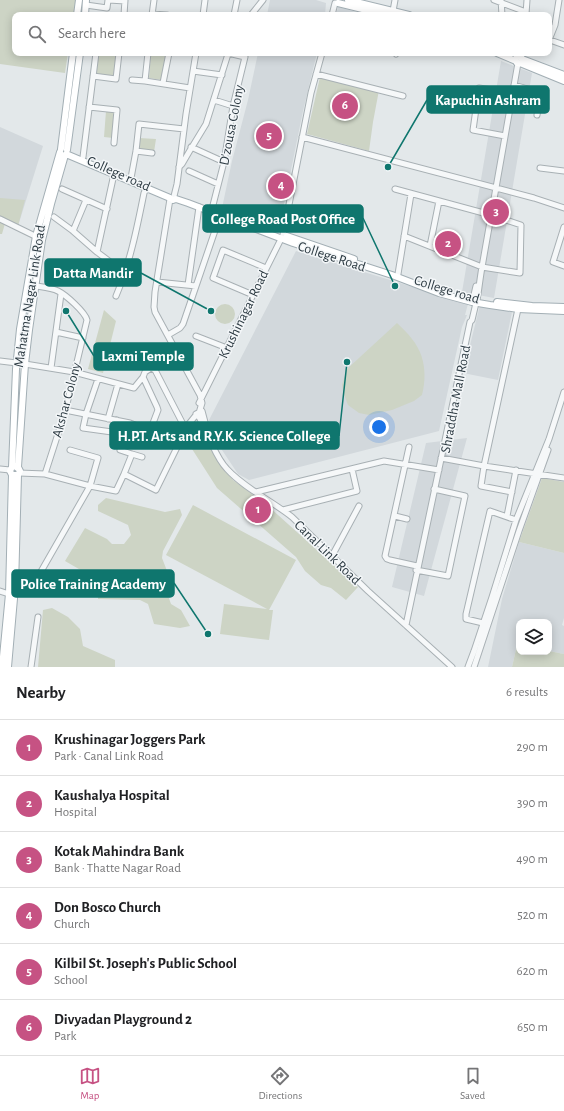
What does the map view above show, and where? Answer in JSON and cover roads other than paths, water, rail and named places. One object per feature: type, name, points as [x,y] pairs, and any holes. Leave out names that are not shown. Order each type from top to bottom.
[{"type":"main road","points":[[77,12],[79,0]]},
{"type":"main road","points":[[348,0],[397,12]]},
{"type":"main road","points":[[85,12],[86,2]]},
{"type":"main road","points":[[337,2],[375,12]]},
{"type":"main road","points":[[64,152],[73,56]]},
{"type":"main road","points":[[64,152],[80,56]]},
{"type":"main road","points":[[508,56],[564,75]]},
{"type":"main road","points":[[519,59],[564,81]]},
{"type":"main road","name":"College road","points":[[64,152],[83,157],[172,197],[212,209],[282,236],[398,274],[474,301],[532,308],[564,307]]},
{"type":"main road","name":"College Road","points":[[64,152],[146,188],[220,216],[282,236],[440,293],[518,309],[532,308],[564,312]]},
{"type":"main road","name":"Mahatma Nagar Link Road","points":[[8,667],[12,595],[17,363],[20,329],[36,236],[64,152]]},
{"type":"main road","name":"Mahatma Nagar Link Road","points":[[2,667],[2,644],[16,578],[15,471],[29,330],[42,240],[63,163],[64,152]]},
{"type":"street","points":[[86,2],[107,8],[108,0],[125,1],[124,12]]},
{"type":"street","points":[[152,12],[154,0]]},
{"type":"street","points":[[203,12],[205,0]]},
{"type":"street","points":[[234,12],[236,0]]},
{"type":"street","points":[[253,12],[263,0]]},
{"type":"street","points":[[393,11],[395,0]]},
{"type":"street","points":[[494,0],[501,1],[522,12]]},
{"type":"street","points":[[526,12],[528,0]]},
{"type":"street","points":[[552,32],[555,25],[559,0]]},
{"type":"street","points":[[501,1],[502,12]]},
{"type":"street","points":[[333,12],[337,2]]},
{"type":"street","points":[[552,41],[564,45]]},
{"type":"street","points":[[83,157],[96,56]]},
{"type":"street","points":[[93,76],[116,79],[119,56]]},
{"type":"street","points":[[145,81],[148,56]]},
{"type":"street","points":[[163,83],[168,56]]},
{"type":"street","name":"Canal Link Road","points":[[196,56],[176,181],[168,210],[157,282],[154,307],[155,312],[196,387],[201,403],[205,427],[216,452],[226,469],[292,517],[452,667]]},
{"type":"street","points":[[178,168],[182,164],[206,124],[227,56]]},
{"type":"street","name":"D'zousa Colony","points":[[212,209],[224,162],[233,106],[244,57],[240,56]]},
{"type":"street","name":"Krushinagar Road","points":[[201,403],[204,392],[282,236],[311,93],[321,56]]},
{"type":"street","name":"Shraddha Mall Road","points":[[406,625],[470,322],[472,320],[476,285],[479,282],[482,267],[519,59]]},
{"type":"street","points":[[193,71],[222,75]]},
{"type":"street","points":[[316,74],[403,96]]},
{"type":"street","points":[[132,80],[163,83],[190,88]]},
{"type":"street","points":[[514,85],[541,93],[537,115]]},
{"type":"street","points":[[505,136],[473,130],[479,88],[512,93]]},
{"type":"street","points":[[214,100],[233,106]]},
{"type":"street","points":[[90,107],[117,110],[114,143]]},
{"type":"street","points":[[131,178],[139,124],[184,129]]},
{"type":"street","points":[[302,137],[534,198],[564,208]]},
{"type":"street","points":[[192,147],[224,162]]},
{"type":"street","points":[[136,151],[152,153]]},
{"type":"street","points":[[540,168],[564,171]]},
{"type":"street","points":[[189,171],[218,184]]},
{"type":"street","points":[[97,252],[114,174]]},
{"type":"street","points":[[116,296],[124,278],[137,230],[146,188]]},
{"type":"street","points":[[62,189],[107,209]]},
{"type":"street","points":[[395,189],[491,215],[521,225],[520,273],[482,267],[404,236]]},
{"type":"street","points":[[398,274],[411,194]]},
{"type":"street","points":[[73,231],[86,200]]},
{"type":"street","points":[[430,246],[439,201]]},
{"type":"street","points":[[188,285],[199,207]]},
{"type":"street","points":[[168,335],[180,328],[183,324],[220,216]]},
{"type":"street","points":[[54,217],[109,261]]},
{"type":"street","points":[[0,219],[42,240]]},
{"type":"street","points":[[564,227],[552,262],[564,266]]},
{"type":"street","points":[[253,295],[213,278],[223,250],[266,268]]},
{"type":"street","points":[[157,282],[196,286]]},
{"type":"street","name":"Akshar Colony","points":[[36,286],[57,290],[86,316],[87,320],[65,410],[45,474]]},
{"type":"street","points":[[51,368],[61,294]]},
{"type":"street","points":[[512,492],[481,486],[518,309]]},
{"type":"street","points":[[56,332],[83,338]]},
{"type":"street","points":[[196,336],[227,348]]},
{"type":"street","points":[[0,361],[74,372],[134,388],[145,372],[152,368],[155,370],[186,430]]},
{"type":"street","points":[[65,410],[130,423],[150,431],[158,410],[143,377]]},
{"type":"street","points":[[98,378],[83,428],[112,432],[117,420]]},
{"type":"street","points":[[108,419],[118,384]]},
{"type":"street","points":[[468,667],[516,520],[538,474],[564,392]]},
{"type":"street","points":[[474,667],[518,531],[564,402]]},
{"type":"street","points":[[124,474],[156,490],[186,430],[198,415],[201,403]]},
{"type":"street","points":[[198,415],[205,427]]},
{"type":"street","points":[[190,424],[198,422],[205,427]]},
{"type":"street","points":[[409,447],[385,556],[390,560],[448,576],[465,496],[434,490]]},
{"type":"street","points":[[16,578],[31,583],[39,575],[90,486],[98,458],[70,450]]},
{"type":"street","points":[[120,450],[142,457]]},
{"type":"street","points":[[0,469],[45,474],[116,492],[132,454]]},
{"type":"street","name":"Shraddha Mall Road","points":[[442,458],[564,478]]},
{"type":"street","points":[[256,492],[384,460],[439,470]]},
{"type":"street","points":[[283,510],[357,491],[352,468]]},
{"type":"street","points":[[506,516],[516,470]]},
{"type":"street","points":[[332,556],[359,506]]},
{"type":"street","points":[[483,623],[466,619],[466,614],[490,511],[516,520]]},
{"type":"street","points":[[394,516],[407,519]]},
{"type":"street","points":[[0,591],[12,595]]},
{"type":"street","points":[[31,667],[38,617]]},
{"type":"place","name":"Divyadan Playground 2","points":[[345,106]]},
{"type":"place","name":"Kilbil St. Joseph's Public School","points":[[269,136]]},
{"type":"place","name":"Kapuchin Ashram","points":[[388,167]]},
{"type":"place","name":"Don Bosco Church","points":[[281,186]]},
{"type":"place","name":"Kotak Mahindra Bank","points":[[496,212]]},
{"type":"place","name":"Kaushalya Hospital","points":[[448,244]]},
{"type":"place","name":"College Road Post Office","points":[[395,286]]},
{"type":"place","name":"Laxmi Temple","points":[[66,311]]},
{"type":"place","name":"Datta Mandir","points":[[211,311]]},
{"type":"place","name":"H.P.T. Arts and R.Y.K. Science College","points":[[347,362]]},
{"type":"place","name":"Krushinagar Joggers Park","points":[[258,510]]},
{"type":"place","name":"Police Training Academy","points":[[208,634]]}]
